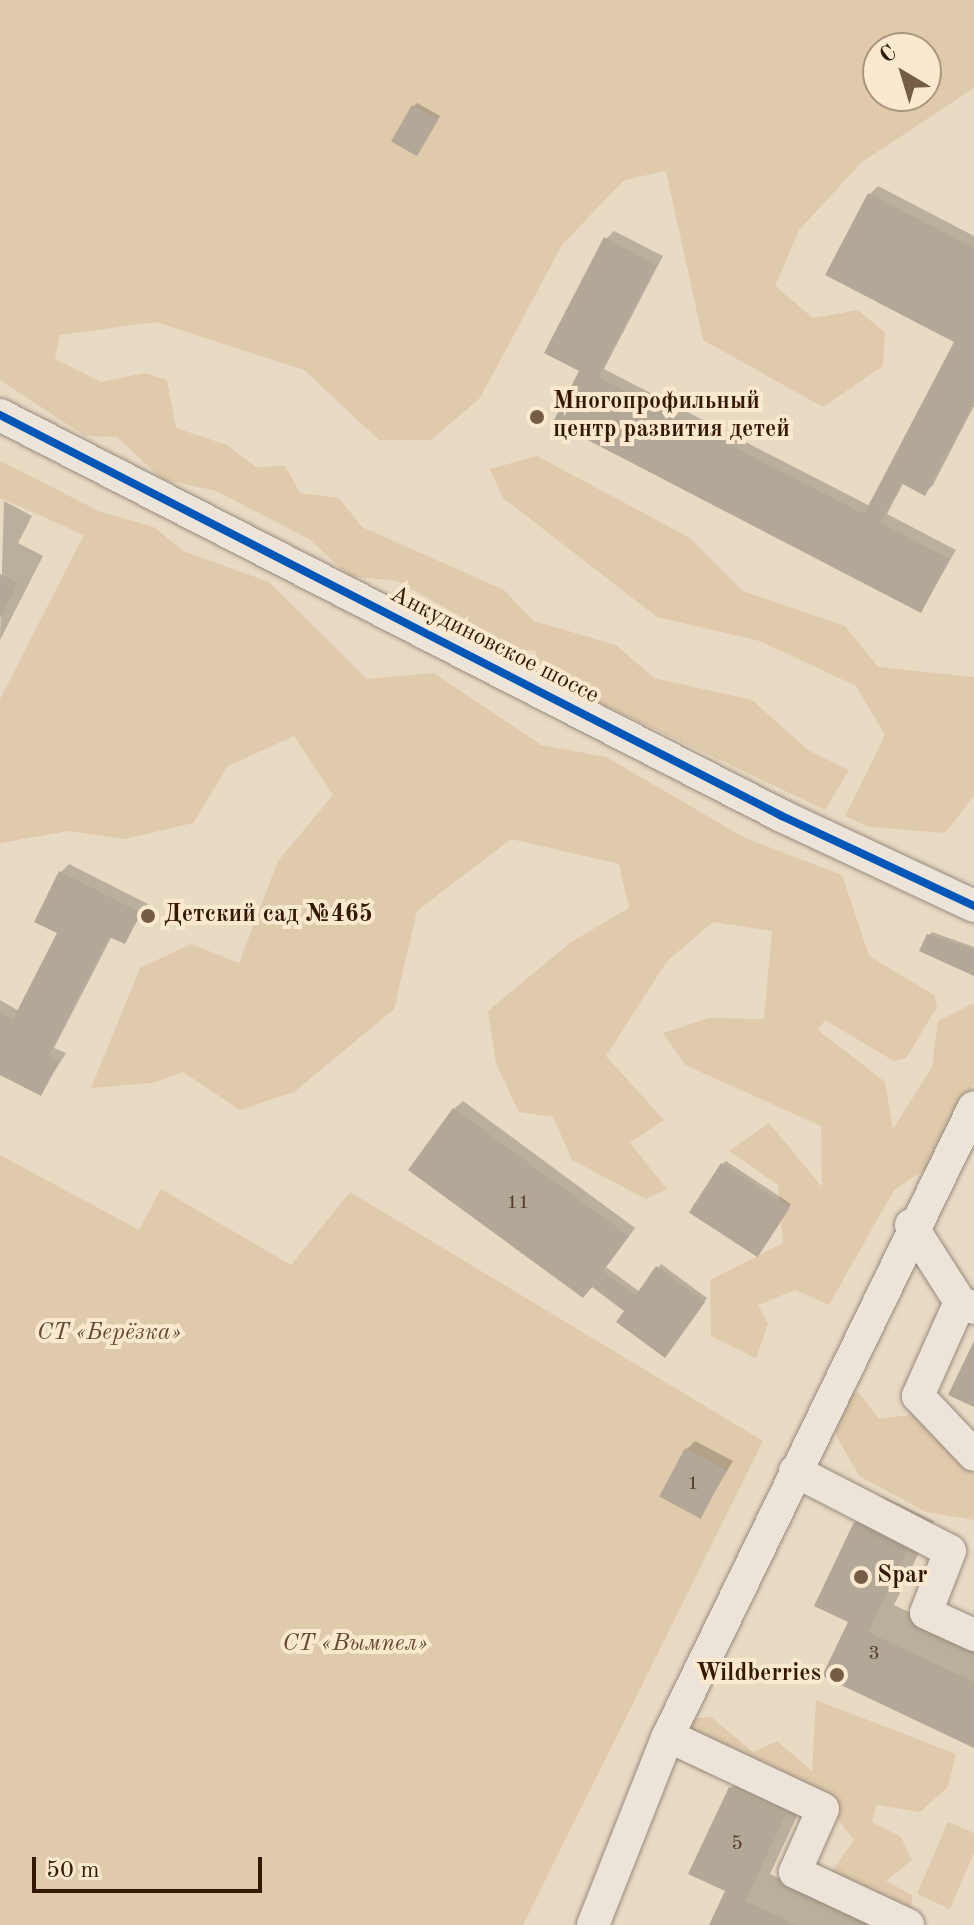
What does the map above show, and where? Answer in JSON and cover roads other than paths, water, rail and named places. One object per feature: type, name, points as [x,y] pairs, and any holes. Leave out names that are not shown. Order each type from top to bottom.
[{"type":"street","name":"Анкудиновское шоссе","points":[[0,415],[971,897]]},
{"type":"street","points":[[593,1925],[668,1736],[911,1225],[974,1107]]},
{"type":"street","points":[[911,1225],[967,1305],[918,1396],[974,1455]]},
{"type":"street","points":[[795,1471],[950,1551],[926,1613],[974,1635]]},
{"type":"street","points":[[668,1736],[823,1809],[795,1872],[908,1925]]},
{"type":"place","name":"Многопрофильный центр развития детей","points":[[537,417]]},
{"type":"place","name":"Детский сад №465","points":[[148,916]]},
{"type":"place","name":"Spar","points":[[861,1577]]},
{"type":"place","name":"Wildberries","points":[[837,1675]]},
{"type":"park label","name":"СТ «Берёзка»","points":[[109,1334]]},
{"type":"park label","name":"СТ «Вымпел»","points":[[355,1645]]}]
